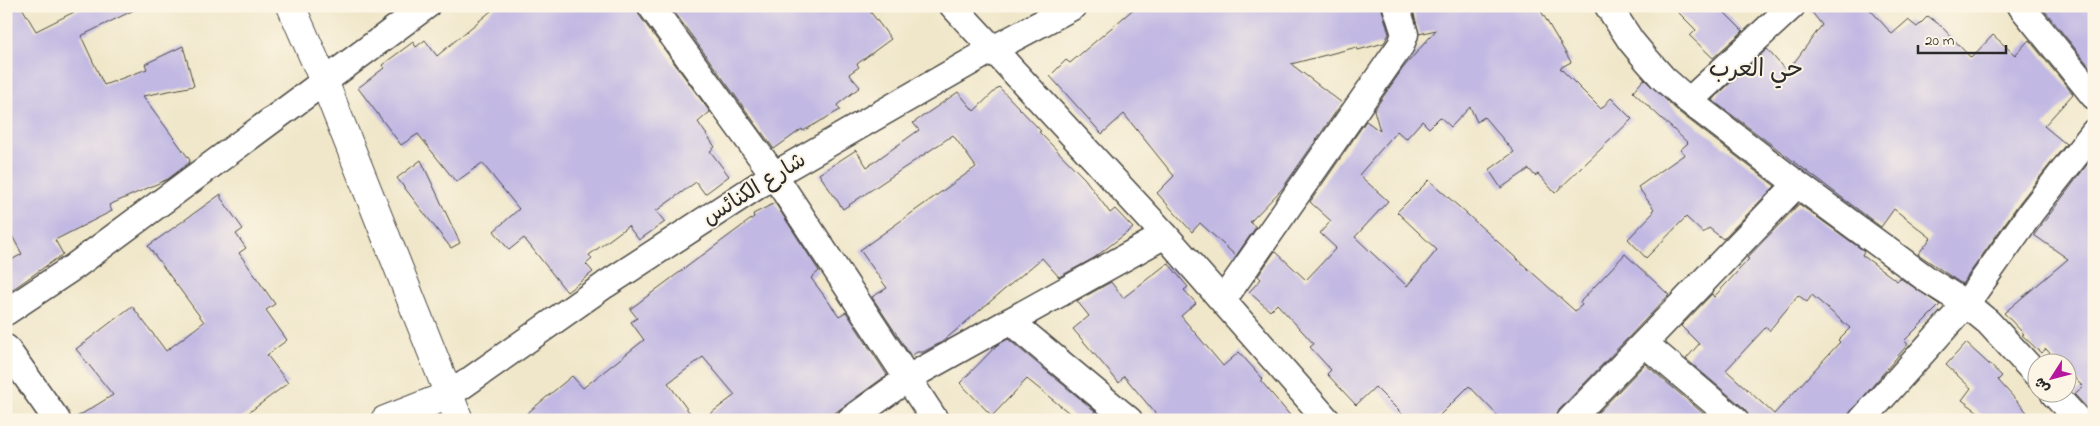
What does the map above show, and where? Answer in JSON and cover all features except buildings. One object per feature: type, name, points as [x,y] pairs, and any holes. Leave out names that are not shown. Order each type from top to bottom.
[{"type":"street","points":[[291,6],[324,81],[454,408],[385,420]]},
{"type":"street","points":[[6,312],[75,266],[426,6]]},
{"type":"street","points":[[651,6],[774,175],[935,420]]},
{"type":"street","points":[[954,6],[1165,235],[1327,420]]},
{"type":"street","name":"شارع الكنائس","points":[[454,408],[605,285],[774,175],[993,49],[1074,6]]},
{"type":"street","points":[[1223,300],[1401,44],[1404,34],[1396,6]]},
{"type":"street","points":[[1608,6],[1631,41],[1646,59],[1663,78],[1689,101],[1797,184],[1928,280],[1966,304],[1988,322],[2028,365]]},
{"type":"street","points":[[1689,101],[1792,6]]},
{"type":"street","points":[[2021,6],[2094,96]]},
{"type":"street","points":[[1862,420],[1966,304],[2032,212],[2094,132]]},
{"type":"street","points":[[1570,420],[1797,184]]},
{"type":"street","points":[[850,420],[908,378],[1165,235]]},
{"type":"street","points":[[1010,321],[1128,420]]},
{"type":"street","points":[[1644,343],[1735,420]]},
{"type":"street","points":[[6,348],[57,420]]},
{"type":"street","points":[[2063,404],[2078,420]]},
{"type":"district","name":"حي العرب","points":[[1756,70]]}]
